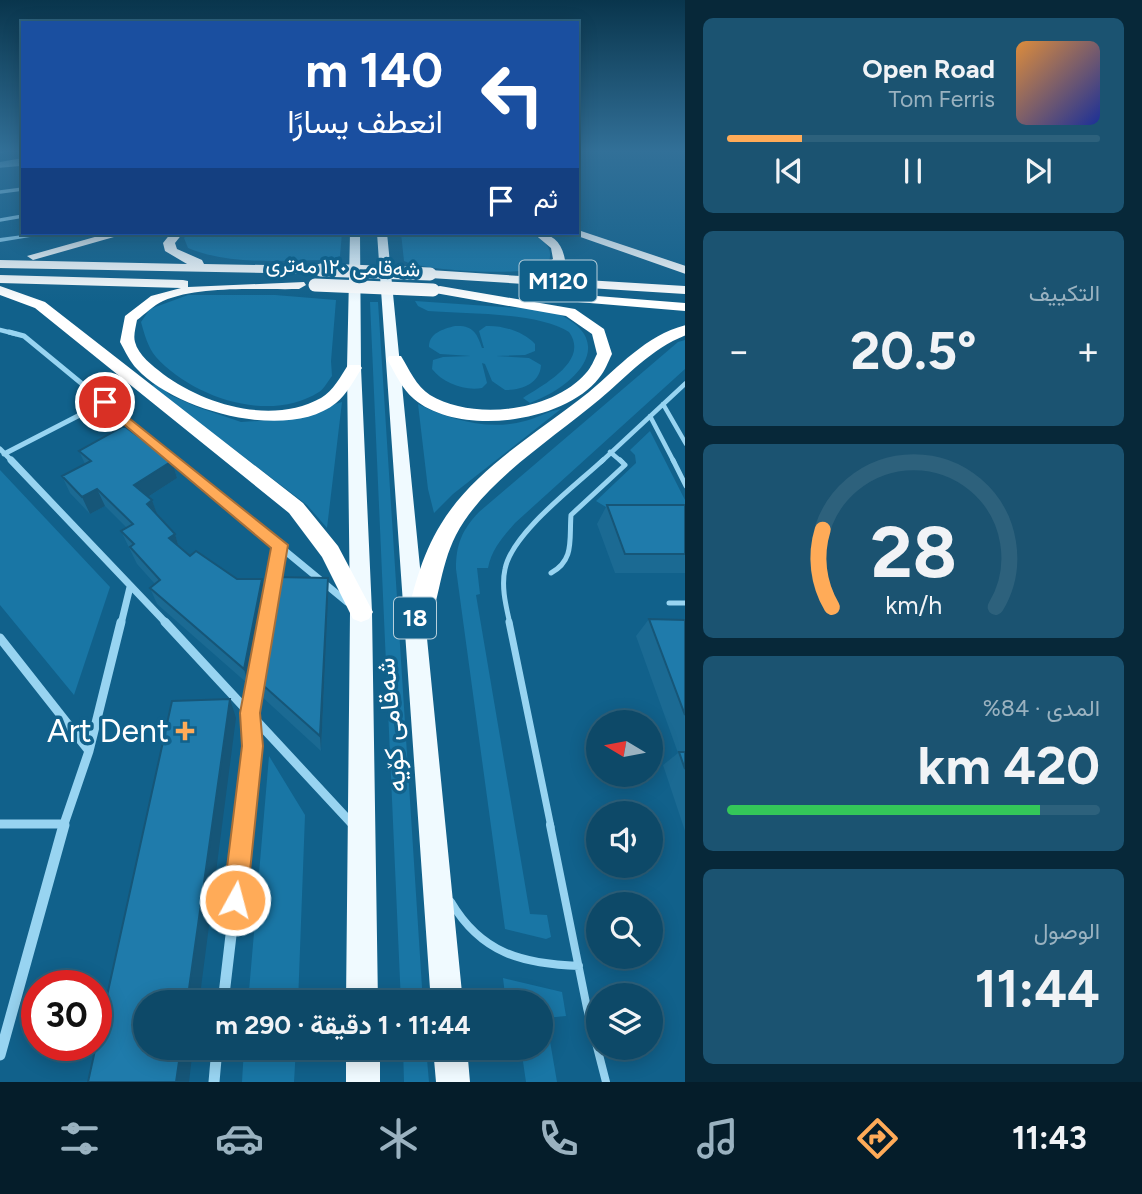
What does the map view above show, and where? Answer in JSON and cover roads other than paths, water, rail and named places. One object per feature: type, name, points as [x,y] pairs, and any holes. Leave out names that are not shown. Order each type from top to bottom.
[{"type":"highway","points":[[579,234],[685,270]]},
{"type":"highway","points":[[0,262],[62,250],[115,235]]},
{"type":"highway","points":[[175,235],[170,240],[170,248],[187,260],[300,277]]},
{"type":"highway","name":"شەقامی کۆیە","points":[[355,235],[354,368],[361,613],[362,990]]},
{"type":"highway","name":"شەقامی کۆیە","points":[[382,235],[395,359],[446,990]]},
{"type":"highway","points":[[437,282],[516,276],[547,270],[557,263],[559,251],[541,235]]},
{"type":"highway","name":"شەقامی ١٢٠ مەتری","points":[[0,262],[300,277],[315,285],[437,282],[685,290]]},
{"type":"highway","name":"شەقامی ١٢٠ مەتری","points":[[0,279],[300,277],[321,270],[685,307]]},
{"type":"highway","points":[[300,277],[180,292],[160,298],[143,306],[130,320],[126,335],[130,348],[147,371],[174,390],[216,408],[260,417],[296,415],[320,406],[337,393],[354,368]]},
{"type":"highway","points":[[395,359],[411,386],[425,400],[458,414],[485,418],[522,414],[560,399],[587,380],[604,361],[606,345],[601,335],[578,316],[552,307],[437,282]]},
{"type":"highway","points":[[0,290],[40,305],[289,502],[320,536],[361,613]]},
{"type":"highway","points":[[416,630],[436,559],[449,528],[459,514],[508,467],[657,343],[685,329]]},
{"type":"highway","points":[[363,1060],[363,1082]]},
{"type":"highway","points":[[451,1060],[453,1082]]},
{"type":"street","points":[[0,220],[21,216]]},
{"type":"street","points":[[0,240],[36,235]]},
{"type":"street","points":[[0,330],[24,336],[361,613]]},
{"type":"street","points":[[105,402],[2,452],[242,702],[360,833]]},
{"type":"street","points":[[225,990],[253,746],[250,713],[280,545]]},
{"type":"street","points":[[0,1055],[5,1020],[64,824],[89,751],[130,587]]},
{"type":"street","points":[[0,638],[89,751]]},
{"type":"street","points":[[0,824],[64,824]]},
{"type":"street","points":[[214,1082],[217,1060]]},
{"type":"lane","points":[[606,1082],[579,966],[505,600],[503,572],[509,551],[522,535],[685,383]]},
{"type":"lane","points":[[663,404],[685,444]]},
{"type":"lane","points":[[650,416],[685,486]]},
{"type":"lane","points":[[551,573],[561,570],[568,562],[572,545],[572,515],[625,465],[610,452]]},
{"type":"lane","points":[[669,603],[685,603]]},
{"type":"lane","points":[[437,871],[466,927],[489,944],[534,961],[579,966]]},
{"type":"place","name":"Art Dent","points":[[185,731]]}]
